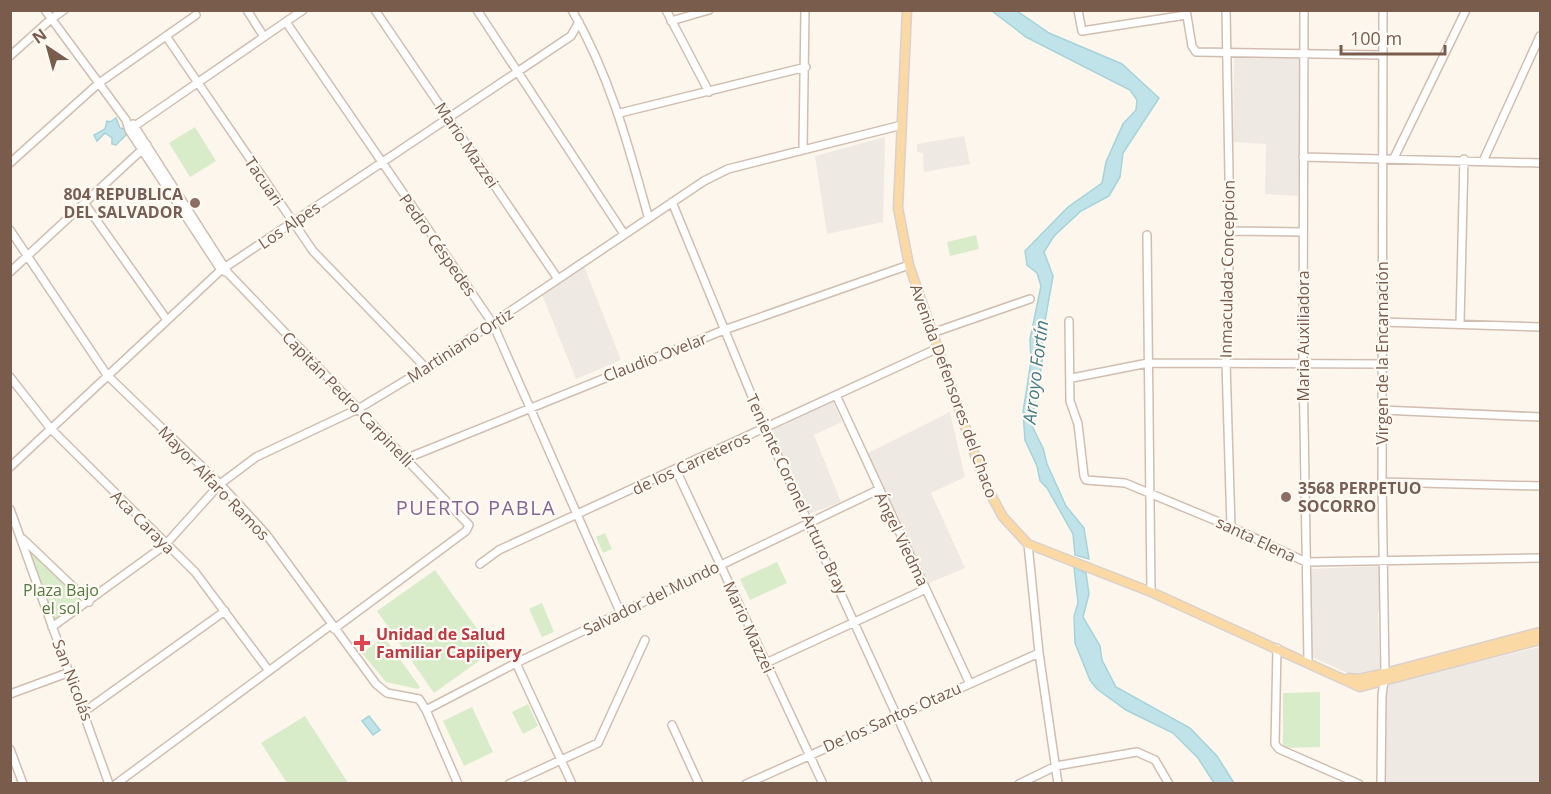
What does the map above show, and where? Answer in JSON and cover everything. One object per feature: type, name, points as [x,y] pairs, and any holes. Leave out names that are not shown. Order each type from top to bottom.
[{"type":"main road","name":"Avenida Defensores del Chaco","points":[[907,10],[898,208],[901,231],[909,265],[936,349],[994,504],[1028,544]]},
{"type":"main road","points":[[1028,544],[1151,592],[1308,661],[1360,687],[1385,677],[1540,632]]},
{"type":"main road","points":[[1340,676],[1358,679],[1385,677],[1540,640]]},
{"type":"street","name":"Capitán Pedro Carpinelli","points":[[45,10],[132,128],[225,270],[469,525],[466,531],[332,627]]},
{"type":"street","points":[[10,56],[64,10]]},
{"type":"street","points":[[247,10],[264,38]]},
{"type":"street","points":[[132,128],[303,10]]},
{"type":"street","name":"Mario Mazzei","points":[[375,10],[558,279]]},
{"type":"street","points":[[477,10],[624,234]]},
{"type":"street","points":[[572,10],[587,34],[620,113],[648,216]]},
{"type":"street","points":[[666,10],[709,92]]},
{"type":"street","points":[[671,21],[709,10]]},
{"type":"street","points":[[803,148],[806,67],[805,10]]},
{"type":"street","points":[[1078,10],[1082,31],[1186,13],[1194,50],[1226,55],[1383,56]]},
{"type":"street","name":"Inmaculada Concepcion","points":[[1226,10],[1230,231],[1226,363],[1231,527]]},
{"type":"street","name":"Maria Auxiliadora","points":[[1304,10],[1303,363],[1308,661]]},
{"type":"street","name":"Virgen de la Encarnación","points":[[1381,783],[1382,696],[1385,677],[1382,482],[1383,10]]},
{"type":"street","points":[[1394,158],[1467,10]]},
{"type":"street","points":[[10,163],[99,83],[196,15]]},
{"type":"street","name":"Pedro Céspedes","points":[[286,22],[493,324],[621,614]]},
{"type":"street","name":"Los Alpes","points":[[10,467],[167,320],[225,270],[447,116],[571,36],[579,22]]},
{"type":"street","name":"Tacuari","points":[[166,36],[313,251],[426,368]]},
{"type":"street","points":[[1484,159],[1540,36]]},
{"type":"street","points":[[620,113],[806,67]]},
{"type":"street","name":"Martiniano Ortiz","points":[[52,627],[165,545],[220,484],[255,457],[358,409],[426,368],[648,216],[728,169],[803,148],[902,125]]},
{"type":"street","points":[[10,272],[144,147]]},
{"type":"street","points":[[1303,157],[1484,159],[1540,163]]},
{"type":"street","points":[[1460,324],[1464,159]]},
{"type":"street","name":"Teniente Coronel Arturo Bray","points":[[672,202],[765,428],[928,783]]},
{"type":"street","points":[[85,204],[167,320]]},
{"type":"street","name":"Mayor Alfaro Ramos","points":[[10,230],[107,375],[220,484],[266,534],[376,684],[387,693],[419,699],[426,710]]},
{"type":"street","points":[[1230,231],[1303,232]]},
{"type":"street","points":[[1147,236],[1151,592]]},
{"type":"street","name":"Claudio Ovelar","points":[[405,459],[724,330],[909,265]]},
{"type":"street","points":[[932,333],[1030,299]]},
{"type":"street","points":[[1069,321],[1072,378],[1148,363],[1382,364]]},
{"type":"street","points":[[1382,322],[1540,327]]},
{"type":"street","name":"de los Carreteros","points":[[480,564],[499,550],[936,349]]},
{"type":"street","name":"Aca Caraya","points":[[10,377],[51,429],[165,545],[195,572],[268,671]]},
{"type":"street","name":"santa Elena","points":[[1072,378],[1070,401],[1078,424],[1086,480],[1119,482],[1150,493],[1306,562],[1540,558]]},
{"type":"street","name":"Ángel Viedma","points":[[836,395],[878,490],[969,682]]},
{"type":"street","points":[[1382,410],[1540,417]]},
{"type":"street","name":"Mario Mazzei","points":[[676,470],[823,783]]},
{"type":"street","points":[[1382,482],[1540,486]]},
{"type":"street","name":"Salvador del Mundo","points":[[426,710],[516,663],[878,490]]},
{"type":"street","name":"San Nicolás","points":[[10,509],[110,783]]},
{"type":"street","points":[[21,538],[89,602]]},
{"type":"street","points":[[1028,544],[1039,653],[1058,783]]},
{"type":"street","points":[[766,663],[926,589]]},
{"type":"street","points":[[85,711],[225,611]]},
{"type":"street","points":[[116,783],[268,671],[332,627]]},
{"type":"street","points":[[509,783],[598,743],[645,640]]},
{"type":"street","points":[[1277,648],[1275,744],[1279,749],[1359,783]]},
{"type":"street","name":"De los Santos Otazu","points":[[746,783],[969,682],[1039,653]]},
{"type":"street","points":[[516,663],[572,783]]},
{"type":"street","points":[[10,694],[70,672]]},
{"type":"street","points":[[426,710],[458,783]]},
{"type":"street","points":[[672,725],[699,783]]},
{"type":"street","points":[[10,749],[23,783]]},
{"type":"street","points":[[1019,783],[1056,766],[1137,752],[1155,760],[1168,783]]},
{"type":"shaded area","points":[[1247,55],[1300,58],[1301,161],[1298,196],[1265,194],[1266,144],[1233,142],[1234,57]]},
{"type":"shaded area","points":[[964,136],[970,164],[924,172],[923,153],[917,152],[917,144]]},
{"type":"shaded area","points":[[885,137],[883,222],[827,234],[815,156]]},
{"type":"shaded area","points":[[584,266],[621,360],[576,379],[541,292]]},
{"type":"shaded area","points":[[832,399],[842,422],[814,435],[841,502],[809,514],[771,429]]},
{"type":"shaded area","points":[[950,412],[965,477],[931,493],[965,568],[929,583],[868,453]]},
{"type":"shaded area","points":[[1378,566],[1383,612],[1378,612],[1380,666],[1378,671],[1352,675],[1312,657],[1309,569]]},
{"type":"shaded area","points":[[1540,647],[1540,783],[1384,784],[1386,684]]},
{"type":"green space","points":[[195,127],[216,161],[190,177],[169,143]]},
{"type":"green space","points":[[976,235],[979,249],[950,256],[947,242]]},
{"type":"green space","points":[[605,533],[612,549],[603,553],[596,537]]},
{"type":"green space","name":"Plaza Bajo el sol","points":[[23,541],[88,601],[53,625]]},
{"type":"green space","points":[[777,562],[787,583],[750,600],[740,579]]},
{"type":"green space","points":[[435,570],[493,651],[434,693],[377,611]]},
{"type":"green space","points":[[542,603],[554,632],[542,637],[529,609]]},
{"type":"green space","points":[[384,637],[420,687],[418,689],[386,682],[362,653]]},
{"type":"green space","points":[[1320,692],[1320,747],[1283,748],[1283,693]]},
{"type":"green space","points":[[528,704],[538,726],[523,734],[512,712]]},
{"type":"green space","points":[[472,707],[493,752],[464,766],[443,721]]},
{"type":"green space","points":[[305,716],[348,783],[287,783],[261,743]]},
{"type":"water","name":"Arroyo Fortín","points":[[992,11],[1017,11],[1049,33],[1122,64],[1159,98],[1123,153],[1120,177],[1109,196],[1081,211],[1054,236],[1044,252],[1053,276],[1043,332],[1042,364],[1031,424],[1066,506],[1084,528],[1089,559],[1075,555],[1073,534],[1047,488],[1040,481],[1037,466],[1025,440],[1023,412],[1031,361],[1030,339],[1041,286],[1037,273],[1027,265],[1025,251],[1068,207],[1102,183],[1106,162],[1123,124],[1136,110],[1137,100],[1130,90],[1026,37]]},
{"type":"water","points":[[116,118],[120,128],[131,130],[116,145],[112,144],[112,138],[105,133],[97,141],[94,135],[105,129],[107,121],[110,122]]},
{"type":"water","points":[[1074,567],[1086,573],[1089,594],[1083,617],[1100,646],[1102,660],[1116,687],[1190,728],[1217,756],[1234,783],[1214,783],[1198,758],[1173,733],[1126,710],[1097,689],[1090,680],[1075,643],[1074,616],[1078,603]]},
{"type":"water","points":[[369,716],[380,730],[373,735],[362,721]]},
{"type":"place","name":"804 REPUBLICA DEL SALVADOR","points":[[195,203]]},
{"type":"place","name":"3568 PERPETUO SOCORRO","points":[[1286,497]]},
{"type":"place","name":"Unidad de Salud Familiar Capiipery","points":[[362,643]]},
{"type":"district","name":"PUERTO PABLA","points":[[476,508]]}]
